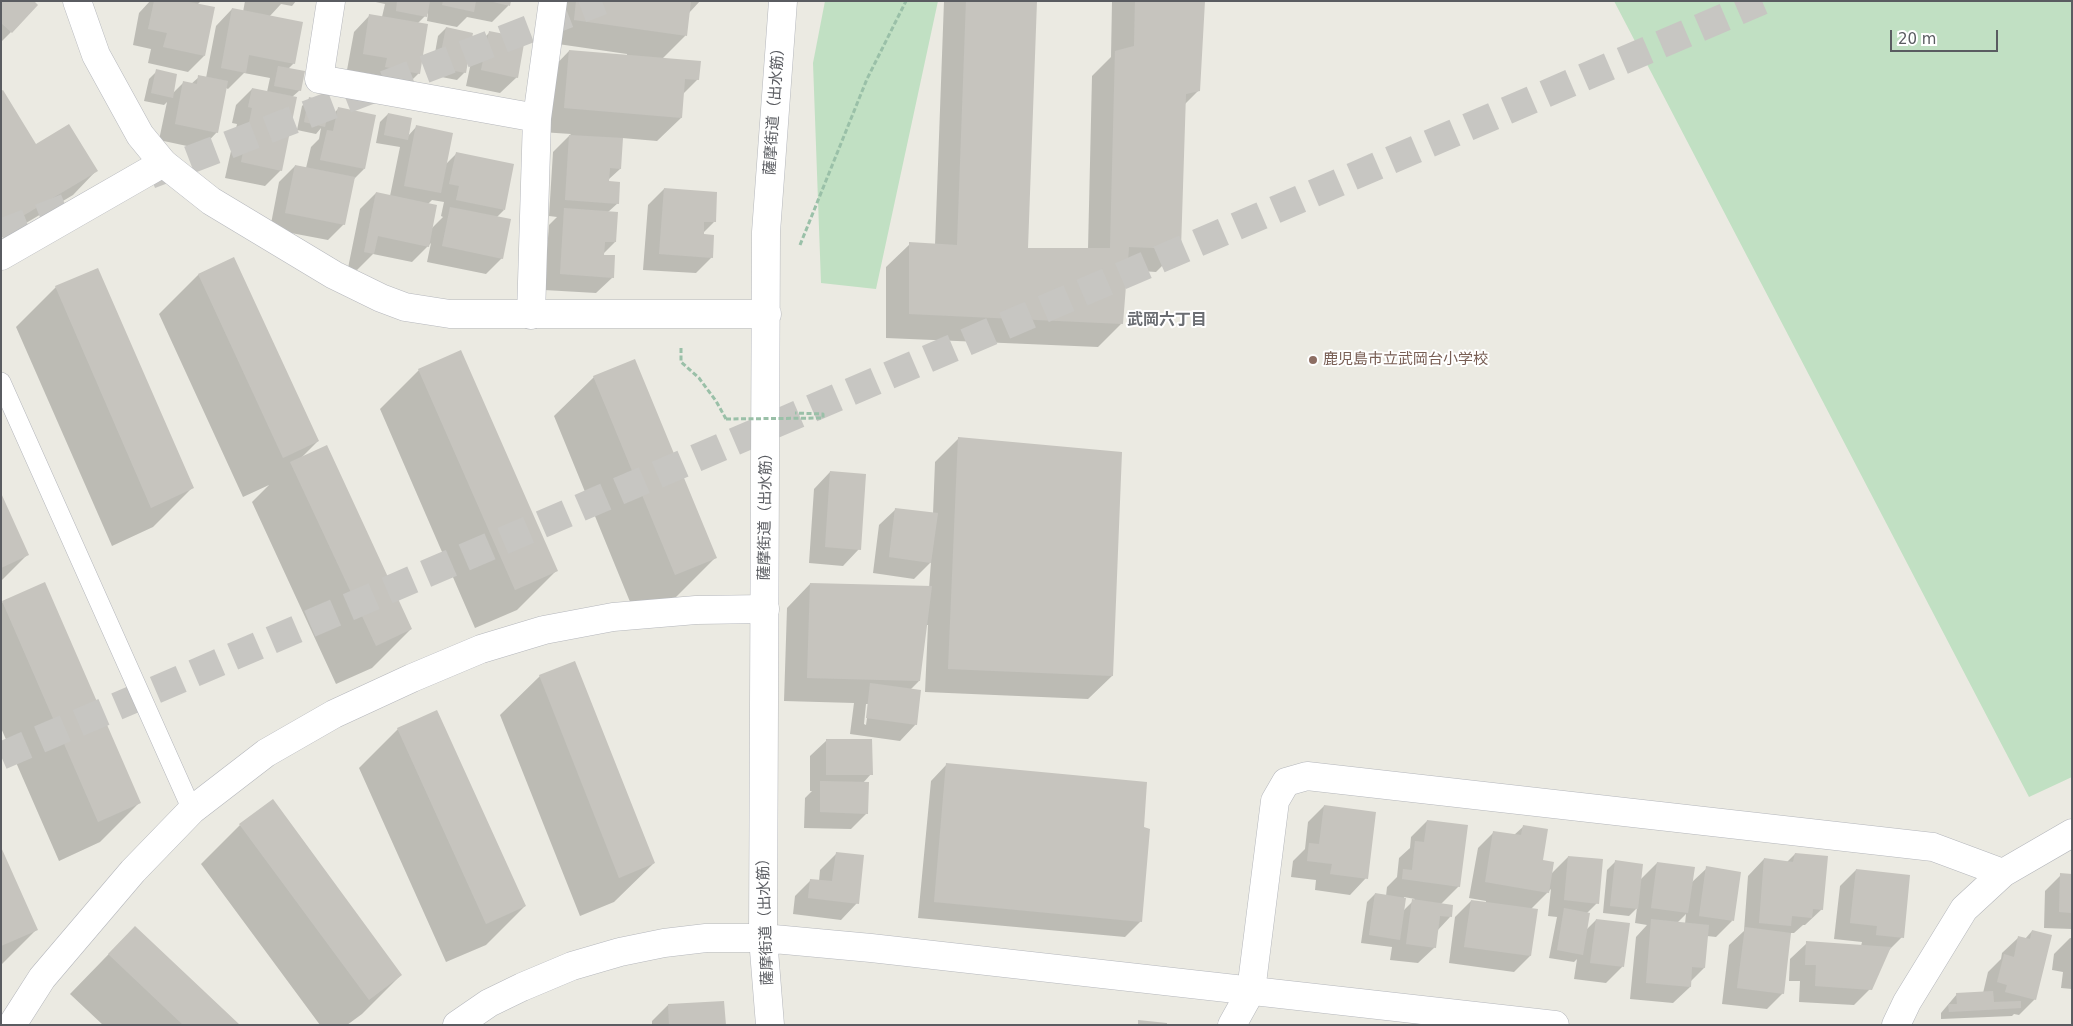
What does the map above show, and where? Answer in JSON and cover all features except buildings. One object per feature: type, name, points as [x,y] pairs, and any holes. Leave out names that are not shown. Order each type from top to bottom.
[{"type":"street","points":[[77,1],[96,55],[140,135],[163,163],[211,201],[334,275],[381,298],[405,307],[450,314],[767,314]]},
{"type":"street","points":[[331,1],[319,79],[537,118]]},
{"type":"street","points":[[531,314],[537,118],[553,1]]},
{"type":"street","name":"薩摩街道（出水筋）","points":[[770,1025],[763,938],[766,232],[783,1]]},
{"type":"street","points":[[1,256],[163,163]]},
{"type":"street","points":[[12,1025],[42,978],[133,871],[192,810],[266,753],[334,714],[412,678],[482,649],[544,630],[613,618],[696,610],[764,609]]},
{"type":"street","points":[[1232,1025],[1251,991],[1275,801],[1286,782],[1307,776],[1933,846],[2003,873]]},
{"type":"street","points":[[1896,1025],[1907,1002],[1964,909],[2003,873],[2072,833]]},
{"type":"street","points":[[456,1025],[489,1004],[522,987],[572,966],[620,952],[664,943],[706,938],[763,938],[890,950],[1555,1025]]},
{"type":"lane","points":[[1,382],[192,810]]},
{"type":"path","points":[[799,248],[866,79],[906,1]]},
{"type":"path","points":[[681,348],[681,362],[699,378],[716,401],[726,419],[823,418],[823,414],[795,413]]},
{"type":"green space","points":[[825,1],[938,1],[876,289],[821,283],[813,63]]},
{"type":"green space","points":[[1614,1],[2072,1],[2072,777],[2029,797]]},
{"type":"tunnel","points":[[150,175],[602,1]]},
{"type":"tunnel","points":[[1,756],[1762,1]]},
{"type":"tunnel","points":[[1,233],[75,204]]},
{"type":"place","name":"鹿児島市立武岡台小学校","points":[[1313,360]]},
{"type":"district","name":"武岡六丁目","points":[[1167,321]]}]
